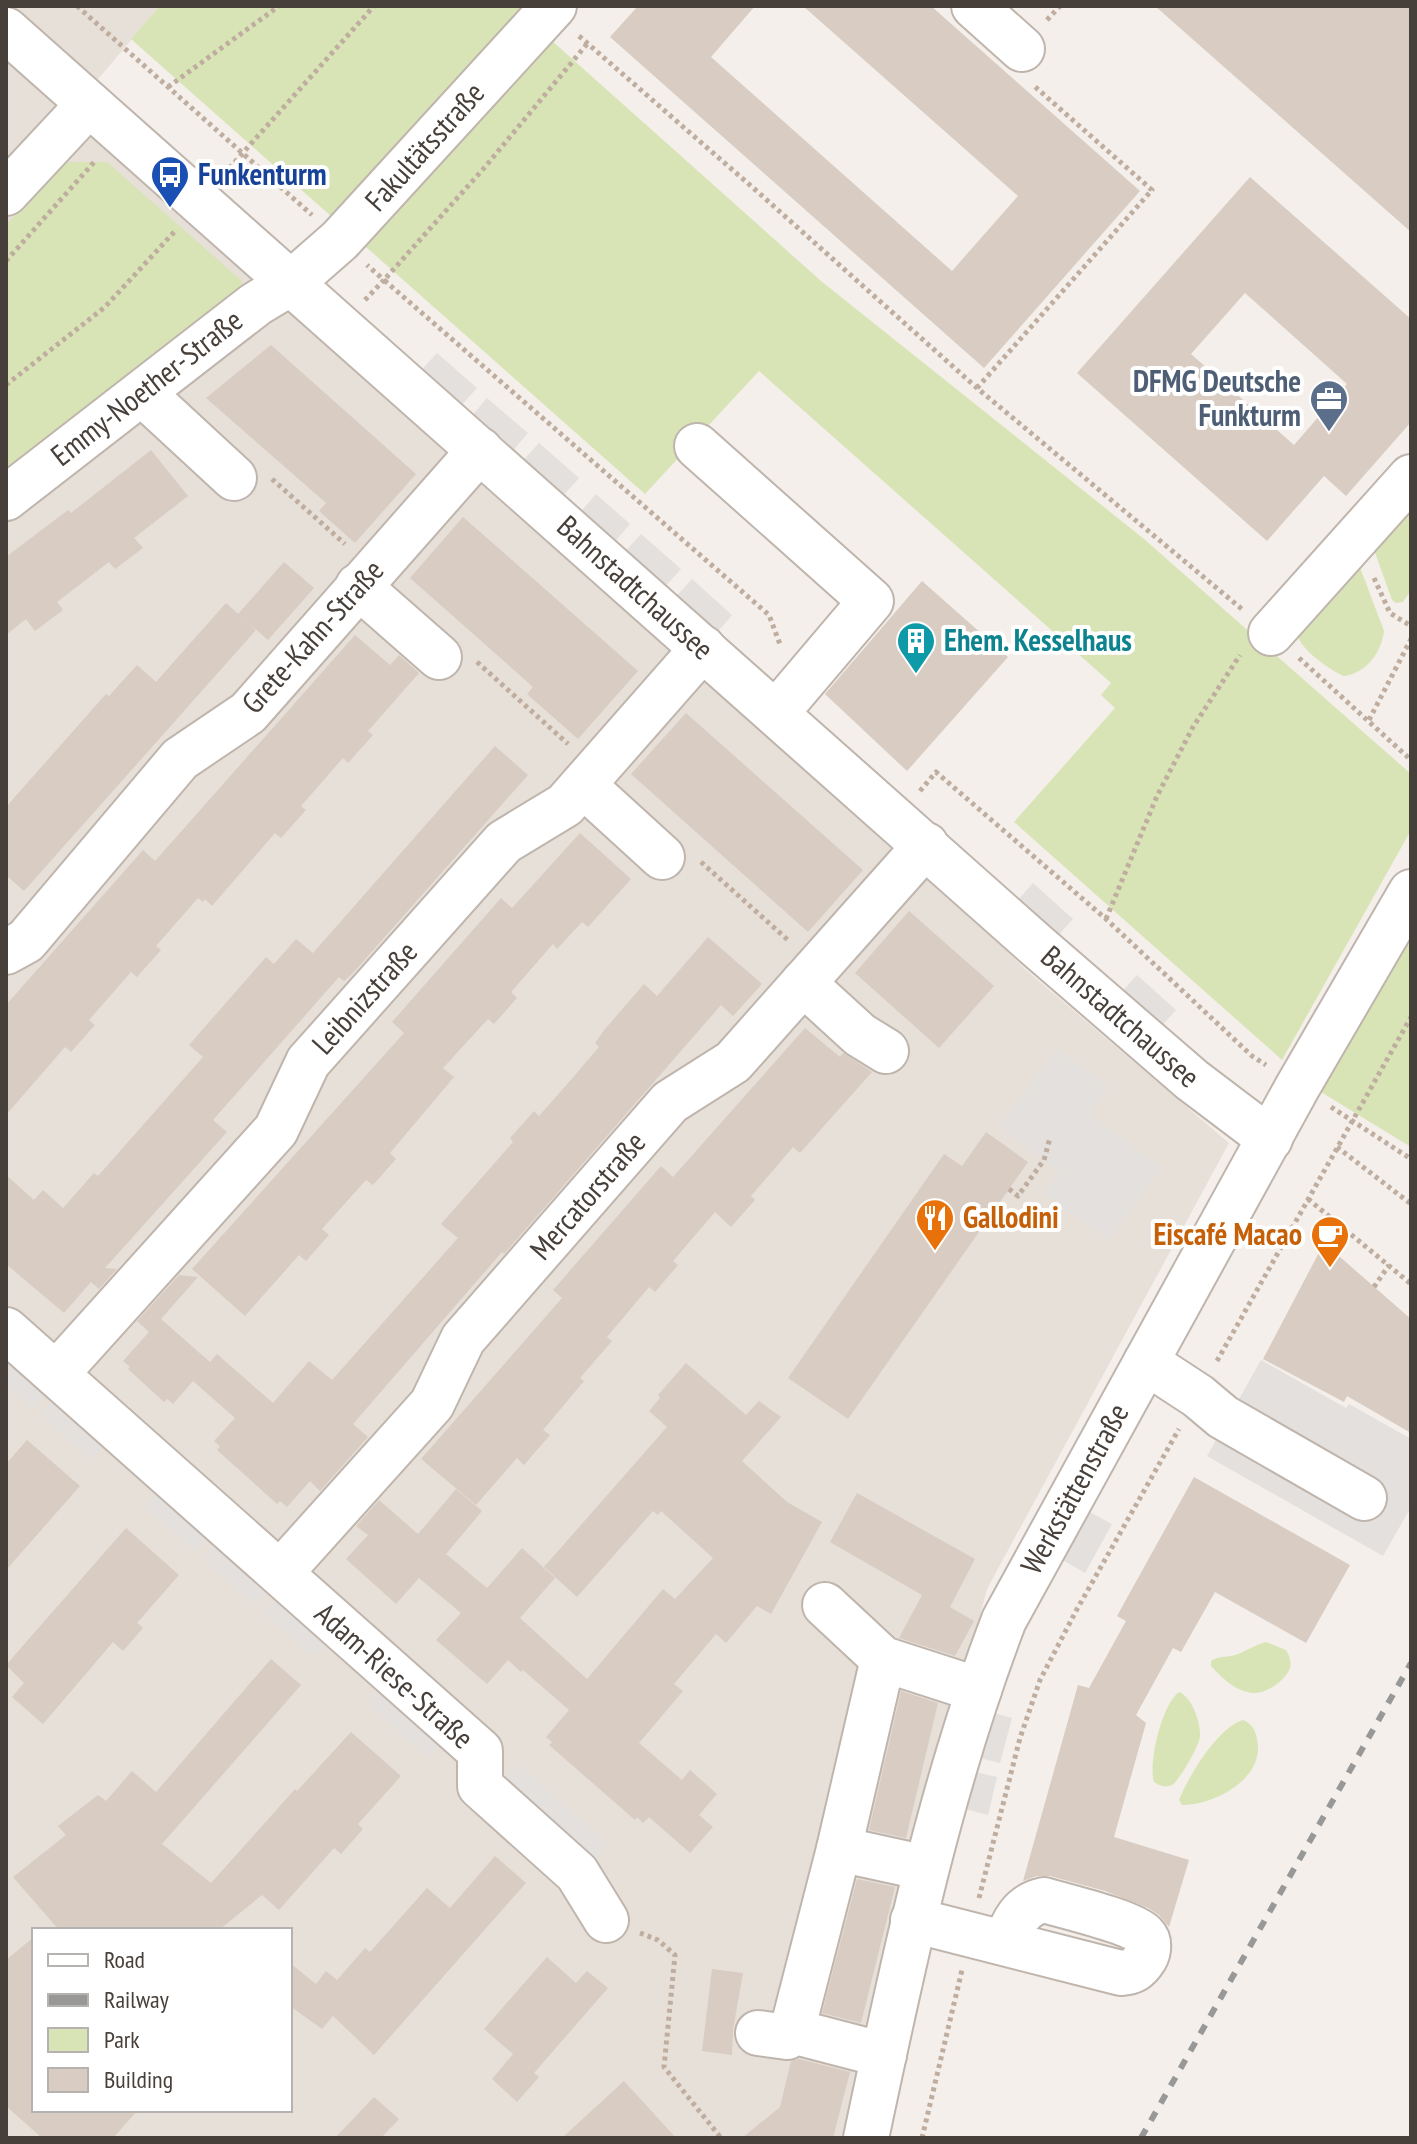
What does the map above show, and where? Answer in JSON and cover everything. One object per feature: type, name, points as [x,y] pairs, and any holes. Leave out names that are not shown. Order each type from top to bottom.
[{"type":"street","points":[[974,6],[1024,64]]},
{"type":"street","name":"Fakultätsstraße","points":[[291,283],[340,240],[553,8]]},
{"type":"street","name":"Bahnstadtchaussee","points":[[6,30],[703,648],[786,701],[926,845],[1192,1080],[1270,1139]]},
{"type":"street","points":[[6,193],[105,118]]},
{"type":"street","name":"Emmy-Noether-Straße","points":[[6,498],[256,304],[291,283]]},
{"type":"street","points":[[142,393],[252,478]]},
{"type":"street","points":[[697,446],[871,601],[786,701]]},
{"type":"street","name":"Grete-Kahn-Straße","points":[[6,952],[26,941],[180,759],[248,713],[480,450]]},
{"type":"street","points":[[1266,628],[1356,538],[1411,477]]},
{"type":"street","points":[[366,578],[453,655]]},
{"type":"street","name":"Leibnizstraße","points":[[56,1374],[276,1130],[308,1062],[452,900],[504,842],[565,805],[703,648]]},
{"type":"street","points":[[590,777],[676,854]]},
{"type":"street","name":"Mercatorstraße","points":[[280,1573],[432,1404],[463,1339],[670,1102],[733,1062],[926,845]]},
{"type":"street","name":"Werkstättenstraße","points":[[866,2138],[926,1868],[979,1690],[1004,1620],[1298,1086],[1411,892]]},
{"type":"street","points":[[811,975],[860,1035],[886,1051]]},
{"type":"street","name":"Adam-Riese-Straße","points":[[6,1330],[480,1751],[480,1786],[577,1873],[606,1920]]},
{"type":"street","points":[[1146,1362],[1198,1396],[1223,1417],[1364,1498]]},
{"type":"street","points":[[825,1605],[883,1659],[979,1690]]},
{"type":"street","points":[[883,1659],[839,1849],[775,2032],[884,2055]]},
{"type":"street","points":[[839,1849],[926,1868]]},
{"type":"street","points":[[913,1920],[989,1938]]},
{"type":"path","points":[[77,6],[305,209]]},
{"type":"path","points":[[168,87],[279,6]]},
{"type":"path","points":[[553,8],[587,44],[771,203],[977,388],[1266,628],[1411,760]]},
{"type":"path","points":[[587,44],[485,167],[384,280],[769,615],[786,701]]},
{"type":"path","points":[[977,388],[1152,190],[1024,64]]},
{"type":"path","points":[[6,261],[105,118]]},
{"type":"path","points":[[252,478],[366,578]]},
{"type":"path","points":[[1356,538],[1390,613],[1411,626]]},
{"type":"path","points":[[1106,919],[1126,867],[1193,727],[1266,628]]},
{"type":"path","points":[[1369,720],[1411,639]]},
{"type":"path","points":[[453,655],[590,777]]},
{"type":"path","points":[[936,772],[1106,919],[1252,1056],[1298,1086]]},
{"type":"path","points":[[676,854],[811,975]]},
{"type":"path","points":[[922,2138],[989,1938],[1020,1738],[1040,1680],[1411,1017]]},
{"type":"path","points":[[1352,1121],[1411,1159]]},
{"type":"path","points":[[1009,1189],[1018,1196],[1044,1160],[1050,1138]]},
{"type":"path","points":[[1337,1147],[1411,1204]]},
{"type":"path","points":[[1308,1199],[1410,1281]]},
{"type":"path","points":[[1374,1287],[1389,1265]]},
{"type":"path","points":[[606,1920],[658,1940],[675,1955],[664,2067],[721,2138]]},
{"type":"shaded area","points":[[6,6],[160,6],[88,91],[772,714],[1026,970],[1229,1143],[987,1589],[843,2138],[6,2138]]},
{"type":"shaded area","points":[[437,353],[477,388],[458,409],[418,374]]},
{"type":"shaded area","points":[[487,398],[528,433],[509,455],[469,419]]},
{"type":"shaded area","points":[[539,443],[579,478],[560,499],[520,464]]},
{"type":"shaded area","points":[[596,494],[630,524],[612,545],[578,515]]},
{"type":"shaded area","points":[[641,534],[681,569],[662,590],[622,555]]},
{"type":"shaded area","points":[[692,579],[732,615],[714,636],[673,600]]},
{"type":"shaded area","points":[[1033,883],[1073,919],[1055,939],[1015,903]]},
{"type":"shaded area","points":[[1137,975],[1176,1010],[1158,1030],[1119,995]]},
{"type":"shaded area","points":[[1057,1049],[1109,1087],[1089,1114],[1161,1168],[1108,1240],[1044,1193],[1059,1172],[999,1127]]},
{"type":"shaded area","points":[[6,1354],[48,1391],[33,1408],[6,1385]]},
{"type":"shaded area","points":[[1261,1360],[1346,1408],[1349,1404],[1411,1439],[1411,1507],[1383,1556],[1207,1456]]},
{"type":"shaded area","points":[[56,1398],[106,1442],[91,1460],[41,1415]]},
{"type":"shaded area","points":[[160,1489],[210,1534],[195,1551],[144,1507]]},
{"type":"shaded area","points":[[1088,1511],[1112,1524],[1085,1573],[1061,1559]]},
{"type":"shaded area","points":[[218,1541],[270,1587],[254,1604],[203,1559]]},
{"type":"shaded area","points":[[279,1595],[330,1640],[314,1657],[263,1612]]},
{"type":"shaded area","points":[[383,1686],[443,1741],[428,1757],[367,1704]]},
{"type":"shaded area","points":[[987,1711],[1012,1718],[1000,1763],[975,1757]]},
{"type":"shaded area","points":[[518,1764],[607,1844],[590,1864],[500,1784]]},
{"type":"shaded area","points":[[971,1771],[997,1777],[988,1815],[961,1808]]},
{"type":"green space","points":[[160,6],[530,6],[523,15],[821,281],[1144,539],[1411,774],[1411,830],[1282,1060],[1014,822],[1115,708],[1101,695],[1111,683],[759,371],[645,494],[131,39]]},
{"type":"green space","points":[[62,162],[107,162],[242,281],[239,296],[6,477],[6,225]]},
{"type":"green space","points":[[1411,502],[1411,590],[1403,602],[1396,603],[1392,600],[1372,544]]},
{"type":"green space","points":[[1358,562],[1384,631],[1371,661],[1358,671],[1343,676],[1307,650],[1295,628]]},
{"type":"green space","points":[[1411,930],[1411,1147],[1321,1092]]},
{"type":"green space","points":[[1266,1642],[1286,1650],[1291,1663],[1284,1677],[1264,1691],[1254,1693],[1241,1690],[1211,1666],[1214,1659],[1238,1654]]},
{"type":"green space","points":[[1179,1692],[1195,1711],[1200,1736],[1179,1777],[1172,1785],[1163,1786],[1154,1782],[1155,1748],[1167,1708]]},
{"type":"green space","points":[[1243,1720],[1253,1727],[1257,1739],[1258,1753],[1254,1766],[1235,1787],[1223,1794],[1195,1804],[1182,1805],[1179,1800],[1183,1790],[1205,1754],[1224,1732]]},
{"type":"building","points":[[638,6],[755,6],[711,57],[952,271],[1018,196],[803,6],[931,6],[1140,191],[984,368],[610,37]]},
{"type":"building","points":[[1155,6],[1411,6],[1411,232]]},
{"type":"building","points":[[1250,177],[1411,319],[1411,422],[1346,496],[1324,476],[1267,541],[1077,373]],"holes":[[[1245,293],[1347,384],[1294,445],[1191,354]]]},
{"type":"building","points":[[271,345],[416,474],[355,543],[319,511],[326,503],[206,398]]},
{"type":"building","points":[[151,450],[188,496],[134,538],[143,548],[115,569],[109,562],[57,602],[63,610],[35,631],[26,619],[6,635],[6,557],[68,510],[71,513]]},
{"type":"building","points":[[463,517],[638,671],[578,739],[527,694],[533,687],[410,578]]},
{"type":"building","points":[[284,562],[314,588],[268,640],[238,614]]},
{"type":"building","name":"Ehem. Kesselhaus","points":[[922,581],[1008,657],[907,771],[825,694]]},
{"type":"building","points":[[226,603],[256,630],[24,891],[6,875],[6,807],[106,694],[109,696],[137,665],[156,682]]},
{"type":"building","points":[[355,635],[390,665],[399,655],[419,673],[368,731],[373,735],[348,763],[343,758],[301,806],[306,810],[281,838],[275,833],[212,906],[205,899],[203,902],[198,898],[156,946],[161,950],[137,977],[131,972],[89,1020],[95,1025],[71,1052],[65,1047],[6,1115],[6,1005],[143,850],[155,861]]},
{"type":"building","points":[[686,713],[863,870],[808,932],[631,774]]},
{"type":"building","points":[[495,746],[528,775],[353,973],[344,981],[339,977],[213,1120],[227,1132],[105,1268],[117,1269],[99,1289],[91,1282],[64,1313],[6,1264],[6,1175],[34,1200],[43,1190],[63,1208],[94,1173],[98,1176],[203,1057],[189,1045],[266,957],[274,964],[296,939],[313,953]]},
{"type":"building","points":[[580,833],[631,879],[588,927],[582,922],[557,949],[553,944],[511,992],[517,998],[494,1024],[488,1019],[443,1068],[454,1077],[390,1153],[396,1159],[373,1185],[366,1180],[322,1229],[329,1235],[306,1261],[299,1255],[245,1316],[192,1269],[404,1033],[392,1022],[501,898],[512,908]]},
{"type":"building","points":[[909,911],[994,986],[939,1048],[855,973]]},
{"type":"building","points":[[708,937],[762,984],[733,1016],[721,1005],[504,1254],[502,1252],[353,1424],[368,1437],[320,1491],[310,1481],[287,1507],[280,1501],[277,1504],[217,1450],[220,1446],[214,1441],[235,1418],[193,1381],[173,1404],[167,1399],[164,1402],[128,1369],[130,1367],[123,1361],[149,1332],[137,1321],[179,1275],[198,1277],[161,1319],[210,1362],[217,1354],[273,1403],[309,1361],[332,1380],[458,1238],[441,1224],[513,1142],[510,1138],[534,1111],[539,1116],[569,1082],[599,1047],[595,1043],[605,1029],[644,984],[657,996]]},
{"type":"building","points":[[805,1028],[840,1057],[843,1053],[872,1072],[800,1153],[793,1147],[751,1196],[755,1200],[731,1227],[715,1212],[673,1261],[678,1265],[655,1292],[649,1287],[607,1337],[612,1341],[580,1378],[584,1381],[543,1430],[550,1435],[524,1465],[517,1458],[476,1505],[421,1459],[562,1298],[553,1290],[661,1166],[673,1177]]},
{"type":"building","points":[[986,1132],[1028,1162],[848,1419],[788,1378],[944,1154],[962,1166]]},
{"type":"building","points":[[1324,1243],[1411,1319],[1411,1433],[1347,1396],[1344,1402],[1263,1359]]},
{"type":"building","points":[[686,1363],[746,1415],[759,1401],[781,1417],[742,1461],[787,1502],[822,1522],[771,1614],[757,1606],[726,1643],[716,1634],[674,1684],[683,1691],[639,1743],[682,1780],[690,1770],[717,1794],[699,1815],[713,1827],[690,1853],[649,1817],[643,1823],[637,1817],[635,1820],[549,1745],[552,1742],[546,1737],[569,1710],[523,1670],[521,1672],[508,1660],[487,1684],[436,1640],[461,1613],[419,1578],[396,1604],[346,1559],[368,1535],[356,1526],[379,1500],[418,1534],[456,1489],[482,1511],[446,1554],[487,1588],[522,1548],[555,1578],[520,1618],[587,1679],[663,1589],[675,1599],[713,1558],[661,1511],[658,1515],[653,1511],[577,1597],[544,1567],[667,1427],[649,1411],[660,1398],[658,1395]]},
{"type":"building","points":[[27,1440],[80,1486],[6,1570],[6,1464]]},
{"type":"building","points":[[1194,1477],[1350,1565],[1306,1643],[1215,1592],[1181,1652],[1173,1648],[1136,1715],[1146,1723],[1114,1837],[1189,1860],[1169,1927],[1148,1908],[1105,1891],[1050,1876],[1023,1881],[1078,1685],[1089,1688],[1126,1621],[1117,1616]]},
{"type":"building","points":[[857,1493],[975,1559],[950,1607],[974,1621],[955,1656],[899,1638],[922,1595],[830,1542]]},
{"type":"building","points":[[126,1528],[179,1575],[137,1623],[143,1628],[123,1651],[113,1642],[43,1724],[12,1697],[24,1683],[6,1665]]},
{"type":"building","points":[[271,1659],[301,1685],[162,1844],[211,1883],[351,1732],[401,1776],[358,1824],[363,1829],[341,1854],[334,1848],[279,1910],[262,1895],[221,1928],[57,1928],[13,1877],[66,1835],[58,1826],[98,1795],[106,1801],[132,1771],[156,1792]]},
{"type":"building","points":[[901,1691],[938,1703],[906,1838],[869,1830]]},
{"type":"building","points":[[495,1856],[526,1883],[374,2055],[333,2016],[322,2029],[292,2007],[292,1965],[316,1984],[326,1971],[337,1980],[365,1948],[370,1952],[427,1888],[450,1908]]},
{"type":"building","points":[[857,1879],[895,1887],[861,2023],[822,2013]]},
{"type":"building","points":[[32,1939],[32,2112],[136,2112],[113,2138],[42,2138],[6,2106],[6,1960]]},
{"type":"building","points":[[547,1957],[576,1983],[587,1971],[608,1988],[534,2073],[539,2077],[517,2102],[492,2079],[513,2054],[484,2029]]},
{"type":"building","points":[[712,1969],[743,1973],[732,2055],[702,2051]]},
{"type":"building","points":[[799,2059],[850,2072],[833,2138],[742,2138],[780,2107],[791,2061]]},
{"type":"building","points":[[624,2081],[676,2138],[562,2138]]},
{"type":"building","points":[[374,2097],[399,2119],[381,2138],[335,2138]]},
{"type":"railway","points":[[1141,2138],[1411,1663]]},
{"type":"place","name":"Funkenturm","points":[[170,209]]},
{"type":"place","name":"DFMG Deutsche Funkturm","points":[[1329,433]]},
{"type":"place","name":"Ehem. Kesselhaus","points":[[916,675]]},
{"type":"place","name":"Gallodini","points":[[935,1252]]},
{"type":"place","name":"Eiscafé Macao","points":[[1330,1269]]}]
